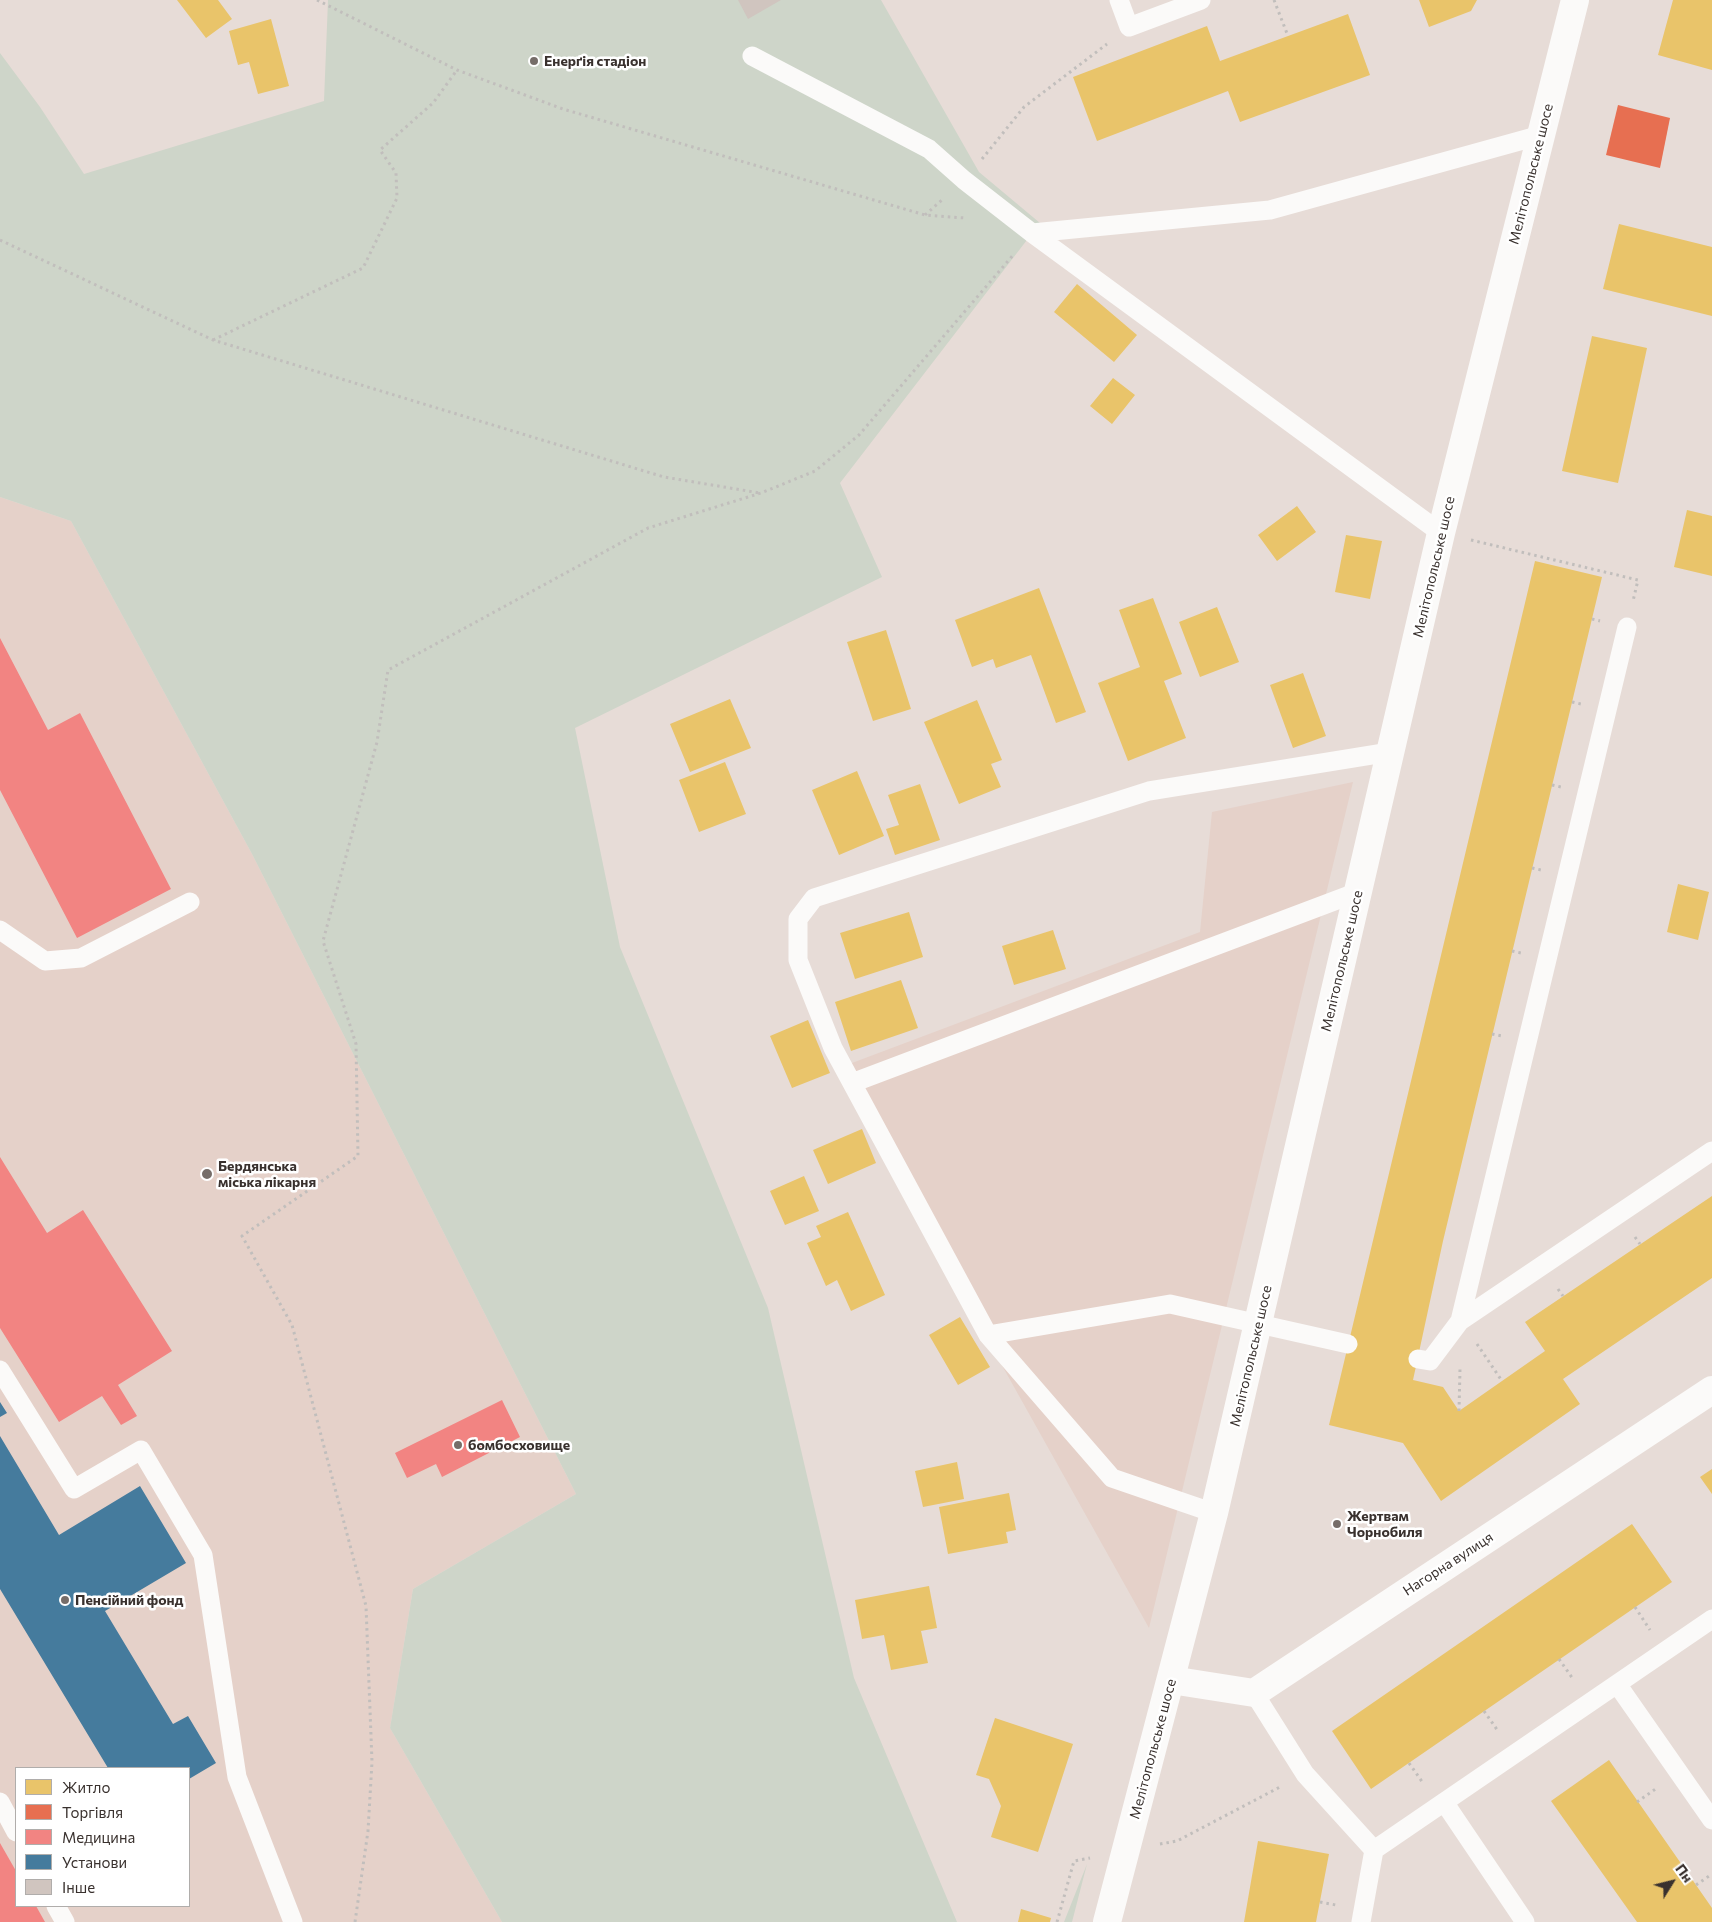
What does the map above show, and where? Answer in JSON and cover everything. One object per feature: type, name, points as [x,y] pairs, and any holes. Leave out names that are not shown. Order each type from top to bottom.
[{"type":"main road","name":"Мелітопольське шосе","points":[[1107,1922],[1214,1513],[1441,533],[1575,0]]},
{"type":"main road","name":"Нагорна вулиця","points":[[1254,1693],[1712,1390]]},
{"type":"main road","points":[[1171,1680],[1254,1693]]},
{"type":"lane","points":[[1119,0],[1129,27],[1201,0]]},
{"type":"lane","points":[[752,56],[929,149],[964,180],[1032,233],[1441,533]]},
{"type":"lane","points":[[1032,233],[1270,210],[1541,135]]},
{"type":"lane","points":[[1460,1321],[1626,627]]},
{"type":"lane","points":[[1214,1513],[1112,1478],[988,1335],[833,1048],[798,960],[798,919],[814,898],[1149,791],[1390,752]]},
{"type":"lane","points":[[852,1083],[1358,892]]},
{"type":"lane","points":[[0,930],[45,961],[81,958],[190,902]]},
{"type":"lane","points":[[1418,1359],[1430,1361],[1460,1321],[1712,1151]]},
{"type":"lane","points":[[988,1335],[1170,1304],[1348,1344]]},
{"type":"lane","points":[[0,1370],[74,1489],[141,1450],[203,1555],[237,1777],[293,1922]]},
{"type":"lane","points":[[1361,1922],[1374,1850],[1712,1619]]},
{"type":"lane","points":[[1617,1684],[1712,1820]]},
{"type":"lane","points":[[1254,1693],[1305,1774],[1374,1850]]},
{"type":"lane","points":[[0,1802],[15,1830]]},
{"type":"lane","points":[[1444,1802],[1525,1922]]},
{"type":"lane","points":[[57,1907],[65,1922]]},
{"type":"path","points":[[317,0],[456,70],[563,109],[925,215],[971,218]]},
{"type":"path","points":[[1274,0],[1288,36]]},
{"type":"path","points":[[925,215],[964,180],[1024,107],[1129,27]]},
{"type":"path","points":[[213,340],[363,268],[397,198],[396,173],[380,150],[433,102],[456,70]]},
{"type":"path","points":[[355,1922],[368,1830],[372,1762],[366,1606],[292,1325],[242,1236],[358,1156],[356,1044],[324,941],[377,742],[388,670],[648,528],[761,494],[815,471],[859,435],[1032,233]]},
{"type":"path","points":[[0,240],[213,340],[664,477],[761,494]]},
{"type":"path","points":[[1441,533],[1638,580],[1626,627]]},
{"type":"path","points":[[1460,1321],[1502,1381]]},
{"type":"path","points":[[1126,1851],[1177,1841],[1305,1774]]},
{"type":"path","points":[[1057,1922],[1074,1861]]},
{"type":"path","points":[[1696,1885],[1712,1874]]},
{"type":"shaded area","points":[[328,0],[881,0],[979,172],[1040,223],[840,483],[882,577],[575,728],[620,947],[768,1308],[854,1678],[957,1922],[502,1922],[390,1728],[413,1589],[576,1494],[252,854],[71,521],[0,497],[0,53],[40,107],[84,174],[324,101]]},
{"type":"shaded area","name":"Бердянська міська лікарня","points":[[0,497],[71,521],[252,854],[576,1494],[413,1589],[390,1728],[502,1922],[0,1922]]},
{"type":"shaded area","points":[[1353,782],[1149,1628],[836,1069],[1200,932],[1212,812]]},
{"type":"shaded area","points":[[1087,1864],[1072,1922],[1064,1922]]},
{"type":"building: Житло","points":[[177,0],[218,0],[232,19],[206,38]]},
{"type":"building: Житло","points":[[1419,0],[1477,0],[1471,11],[1429,27]]},
{"type":"building: Житло","points":[[1673,0],[1712,0],[1712,70],[1658,55]]},
{"type":"building: Житло","points":[[1348,14],[1370,75],[1240,122],[1228,91],[1097,141],[1073,77],[1207,26],[1220,61]]},
{"type":"building: Житло","points":[[271,19],[289,86],[258,94],[249,62],[238,65],[229,31]]},
{"type":"building: Житло","points":[[1619,224],[1712,247],[1712,316],[1603,289]]},
{"type":"building: Житло","points":[[1077,284],[1137,335],[1114,362],[1054,312]]},
{"type":"building: Житло","points":[[1592,336],[1647,348],[1618,483],[1562,471]]},
{"type":"building: Житло","points":[[1113,378],[1135,395],[1112,424],[1090,406]]},
{"type":"building: Житло","points":[[1297,506],[1316,532],[1277,561],[1258,535]]},
{"type":"building: Житло","points":[[1687,510],[1712,516],[1712,576],[1674,567]]},
{"type":"building: Житло","points":[[1346,535],[1382,541],[1370,599],[1335,592]]},
{"type":"building: Житло","points":[[1535,561],[1602,577],[1443,1241],[1413,1380],[1443,1387],[1459,1411],[1545,1351],[1525,1322],[1712,1196],[1712,1278],[1563,1379],[1580,1404],[1441,1501],[1403,1443],[1329,1425]]},
{"type":"building: Житло","points":[[1039,588],[1086,712],[1056,723],[1031,655],[996,668],[993,659],[972,667],[955,620]]},
{"type":"building: Житло","points":[[1153,598],[1182,674],[1164,681],[1186,738],[1128,761],[1098,683],[1140,667],[1119,610]]},
{"type":"building: Житло","points":[[1217,607],[1239,662],[1200,677],[1179,622]]},
{"type":"building: Житло","points":[[886,630],[911,709],[873,721],[847,642]]},
{"type":"building: Житло","points":[[1303,673],[1326,736],[1293,748],[1270,685]]},
{"type":"building: Житло","points":[[730,699],[751,748],[690,772],[670,724]]},
{"type":"building: Житло","points":[[977,700],[1002,760],[991,764],[1001,787],[959,804],[924,722]]},
{"type":"building: Житло","points":[[725,762],[746,814],[699,832],[679,780]]},
{"type":"building: Житло","points":[[857,771],[884,836],[839,855],[812,790]]},
{"type":"building: Житло","points":[[920,784],[940,840],[895,855],[886,829],[899,825],[888,795]]},
{"type":"building: Житло","points":[[1678,884],[1709,892],[1698,940],[1667,932]]},
{"type":"building: Житло","points":[[909,912],[923,957],[855,979],[840,933]]},
{"type":"building: Житло","points":[[1053,930],[1066,969],[1014,985],[1002,946]]},
{"type":"building: Житло","points":[[901,980],[918,1028],[851,1051],[835,1002]]},
{"type":"building: Житло","points":[[808,1020],[830,1073],[792,1088],[770,1036]]},
{"type":"building: Житло","points":[[862,1129],[876,1163],[828,1184],[813,1150]]},
{"type":"building: Житло","points":[[804,1176],[819,1211],[785,1225],[770,1191]]},
{"type":"building: Житло","points":[[848,1212],[885,1295],[851,1311],[837,1280],[826,1286],[807,1243],[821,1237],[816,1226]]},
{"type":"building: Житло","points":[[960,1317],[990,1367],[958,1385],[929,1335]]},
{"type":"building: Житло","points":[[957,1462],[964,1499],[923,1507],[915,1471]]},
{"type":"building: Житло","points":[[1712,1469],[1712,1494],[1700,1477]]},
{"type":"building: Житло","points":[[1009,1493],[1016,1530],[1006,1532],[1008,1543],[948,1554],[939,1507]]},
{"type":"building: Житло","points":[[1632,1524],[1672,1582],[1371,1789],[1332,1731]]},
{"type":"building: Житло","points":[[929,1586],[937,1628],[921,1631],[928,1663],[891,1670],[884,1635],[862,1639],[855,1600]]},
{"type":"building: Житло","points":[[995,1718],[1073,1744],[1038,1852],[991,1837],[1001,1806],[989,1779],[976,1775]]},
{"type":"building: Житло","points":[[1609,1760],[1712,1908],[1712,1922],[1637,1922],[1551,1801]]},
{"type":"building: Житло","points":[[1258,1841],[1329,1854],[1316,1922],[1244,1922]]},
{"type":"building: Житло","points":[[1021,1909],[1051,1918],[1050,1922],[1018,1922]]},
{"type":"building: Торгівля","points":[[1618,105],[1670,118],[1660,168],[1606,155]]},
{"type":"building: Медицина","points":[[0,638],[48,730],[80,713],[171,889],[77,938],[0,790]]},
{"type":"building: Медицина","points":[[0,1157],[47,1233],[83,1210],[172,1351],[118,1385],[137,1416],[121,1425],[102,1396],[59,1422],[0,1328]]},
{"type":"building: Медицина","name":"бомбосховище","points":[[502,1400],[520,1437],[442,1477],[436,1464],[407,1478],[395,1453]]},
{"type":"building: Медицина","points":[[0,1843],[15,1869],[15,1907],[37,1907],[45,1922],[0,1922]]},
{"type":"building: Установи","points":[[0,1402],[7,1413],[0,1417]]},
{"type":"building: Установи","name":"Пенсійний фонд","points":[[0,1436],[59,1535],[140,1486],[186,1563],[105,1611],[173,1724],[188,1716],[216,1763],[190,1778],[190,1767],[107,1767],[0,1589]]},
{"type":"building: Інше","points":[[738,0],[781,0],[748,19]]},
{"type":"place","name":"Енерґія стадіон","points":[[534,61]]},
{"type":"place","name":"Бердянська міська лікарня","points":[[207,1174]]},
{"type":"place","name":"бомбосховище","points":[[458,1445]]},
{"type":"place","name":"Жертвам Чорнобиля","points":[[1337,1524]]},
{"type":"place","name":"Пенсійний фонд","points":[[65,1600]]}]
